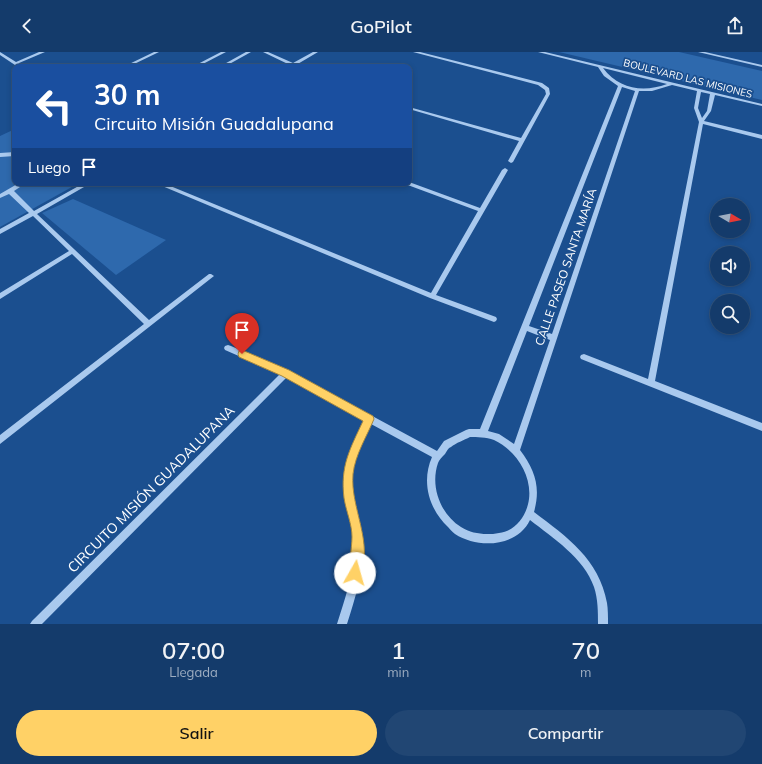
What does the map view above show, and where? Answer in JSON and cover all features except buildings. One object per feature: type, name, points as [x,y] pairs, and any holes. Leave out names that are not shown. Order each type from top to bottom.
[{"type":"street","points":[[0,53],[16,63],[43,52]]},
{"type":"street","points":[[131,64],[157,52]]},
{"type":"street","points":[[200,64],[224,52]]},
{"type":"street","points":[[227,64],[249,52]]},
{"type":"street","points":[[265,52],[287,64]]},
{"type":"street","points":[[295,64],[316,52]]},
{"type":"street","points":[[415,52],[545,87],[548,94],[511,161]]},
{"type":"street","name":"BOULEVARD LAS MISIONES","points":[[540,52],[762,105]]},
{"type":"street","points":[[700,52],[720,54],[762,66]]},
{"type":"street","points":[[599,66],[604,73],[620,86],[637,91],[650,91],[662,88],[672,83]]},
{"type":"street","name":"CALLE PASEO SANTA MARÍA","points":[[483,433],[620,86]]},
{"type":"street","points":[[699,90],[696,108],[701,122]]},
{"type":"street","name":"CALLE PASEO SANTA MARÍA","points":[[516,450],[637,91]]},
{"type":"street","points":[[651,384],[701,122],[709,111],[713,94]]},
{"type":"street","points":[[412,109],[522,140]]},
{"type":"street","points":[[701,122],[762,137]]},
{"type":"street","points":[[0,155],[12,154]]},
{"type":"street","points":[[432,296],[505,170]]},
{"type":"street","points":[[412,185],[482,210]]},
{"type":"street","points":[[0,196],[18,186]]},
{"type":"street","points":[[0,232],[83,186]]},
{"type":"street","points":[[165,186],[432,296],[494,319]]},
{"type":"street","points":[[10,191],[149,324]]},
{"type":"street","points":[[0,296],[73,251]]},
{"type":"street","points":[[0,440],[211,276]]},
{"type":"street","points":[[525,328],[554,338]]},
{"type":"street","points":[[228,348],[286,373],[436,455]]},
{"type":"street","points":[[584,357],[762,427]]},
{"type":"street","name":"CIRCUITO MISIÓN GUADALUPANA","points":[[35,624],[286,373]]},
{"type":"street","points":[[342,624],[351,598],[357,560],[358,535],[350,498],[348,474],[353,453],[369,419]]},
{"type":"street","points":[[469,433],[483,433],[495,436],[516,450],[526,464],[532,480],[534,498],[530,514],[521,527],[507,537],[491,540],[474,539],[458,531],[444,518],[434,503],[430,486],[431,470],[436,455],[445,444],[456,437],[469,433]]},
{"type":"street","points":[[530,514],[584,559],[594,573],[601,592],[604,612],[603,624]]},
{"type":"shaded area","points":[[559,52],[679,52],[762,71],[762,100]]},
{"type":"shaded area","points":[[12,130],[12,186],[74,186],[0,227],[0,136]]},
{"type":"shaded area","points":[[73,199],[166,240],[116,275],[42,213]]},
{"type":"route","points":[[242,354],[286,373],[369,419],[353,453],[348,474],[350,498],[358,535],[355,573]]}]
